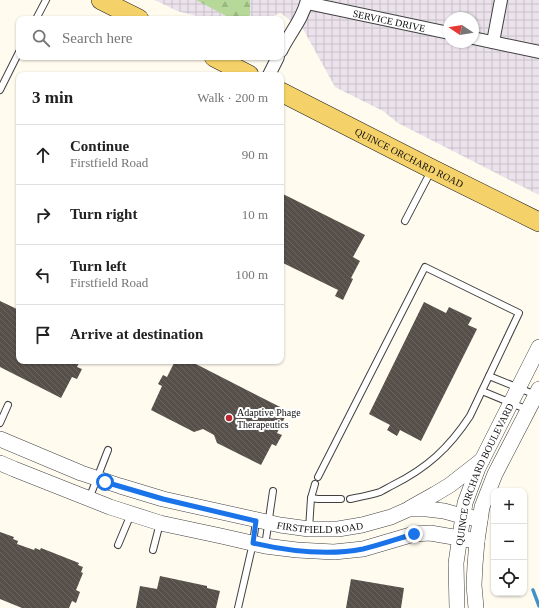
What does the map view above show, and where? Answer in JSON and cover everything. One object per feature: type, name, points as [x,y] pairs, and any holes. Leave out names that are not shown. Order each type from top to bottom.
[{"type":"main road","points":[[102,0],[133,16]]},
{"type":"main road","points":[[220,60],[243,72]]},
{"type":"main road","name":"QUINCE ORCHARD ROAD","points":[[284,94],[539,222]]},
{"type":"street","points":[[493,42],[501,0]]},
{"type":"street","points":[[284,46],[297,24],[307,1]]},
{"type":"street","name":"SERVICE DRIVE","points":[[307,1],[443,32]]},
{"type":"street","points":[[479,39],[539,52]]},
{"type":"street","points":[[270,72],[276,60]]},
{"type":"street","name":"QUINCE ORCHARD BOULEVARD","points":[[457,608],[456,563],[465,503],[482,460],[539,347]]},
{"type":"street","name":"QUINCE ORCHARD BOULEVARD","points":[[476,608],[474,565],[482,507],[495,474],[537,392]]},
{"type":"street","name":"FIRSTFIELD ROAD","points":[[0,439],[97,479],[163,499],[262,522],[309,529],[338,529],[362,525],[391,517],[435,494],[482,460]]},
{"type":"street","points":[[0,463],[89,499],[160,524],[259,544],[297,550],[334,552],[363,549],[414,534],[430,533],[477,541]]},
{"type":"street","points":[[409,508],[444,511],[480,519]]},
{"type":"lane","points":[[38,16],[46,0]]},
{"type":"lane","points":[[0,90],[16,58]]},
{"type":"lane","points":[[0,74],[6,77]]},
{"type":"lane","points":[[405,221],[432,169]]},
{"type":"lane","points":[[318,477],[425,267],[519,313],[470,416],[461,430],[436,457],[418,471],[380,492],[350,499]]},
{"type":"lane","points":[[489,376],[519,389],[537,392]]},
{"type":"lane","points":[[482,391],[528,410]]},
{"type":"lane","points":[[0,423],[8,405]]},
{"type":"lane","points":[[89,499],[108,450]]},
{"type":"lane","points":[[309,529],[311,498],[315,484]]},
{"type":"lane","points":[[238,608],[259,544],[262,522],[273,491]]},
{"type":"lane","points":[[311,498],[341,500]]},
{"type":"lane","points":[[118,545],[131,514]]},
{"type":"lane","points":[[259,544],[262,522]]},
{"type":"lane","points":[[154,550],[160,524]]},
{"type":"shaded area","points":[[155,0],[539,0],[539,195],[398,123],[383,111],[335,87],[303,29],[280,13],[274,16],[197,16],[177,11]]},
{"type":"green space","points":[[196,0],[250,0],[250,15],[226,16]]},
{"type":"building","points":[[284,194],[365,235],[353,257],[360,261],[351,278],[353,279],[343,300],[335,296],[338,290],[284,263]]},
{"type":"building","points":[[0,301],[16,309],[16,364],[78,364],[77,367],[82,369],[77,379],[72,377],[61,398],[0,367]]},
{"type":"building","points":[[424,302],[446,313],[449,307],[472,318],[468,325],[477,329],[421,441],[400,430],[397,436],[387,430],[390,425],[369,414]]},
{"type":"building","points":[[174,364],[196,364],[288,411],[277,433],[282,435],[276,446],[272,444],[261,465],[217,443],[214,435],[203,429],[194,432],[151,410],[162,386],[158,384],[163,375],[167,377]]},
{"type":"building","points":[[0,532],[14,537],[13,539],[18,541],[17,544],[34,550],[35,548],[40,550],[41,548],[79,563],[78,565],[83,567],[81,572],[83,573],[76,590],[80,592],[76,603],[72,601],[69,608],[22,608],[0,599]]},
{"type":"building","points":[[160,576],[207,586],[207,588],[220,591],[216,608],[136,608],[140,586],[157,589]]},
{"type":"building","points":[[351,579],[404,588],[401,608],[346,608]]},
{"type":"waterway","points":[[533,590],[539,606]]},
{"type":"place","name":"Adaptive Phage Therapeutics","points":[[229,418]]},
{"type":"route","points":[[105,482],[163,499],[256,521],[253,543],[265,546],[316,552],[334,552],[363,549],[414,534]]}]
